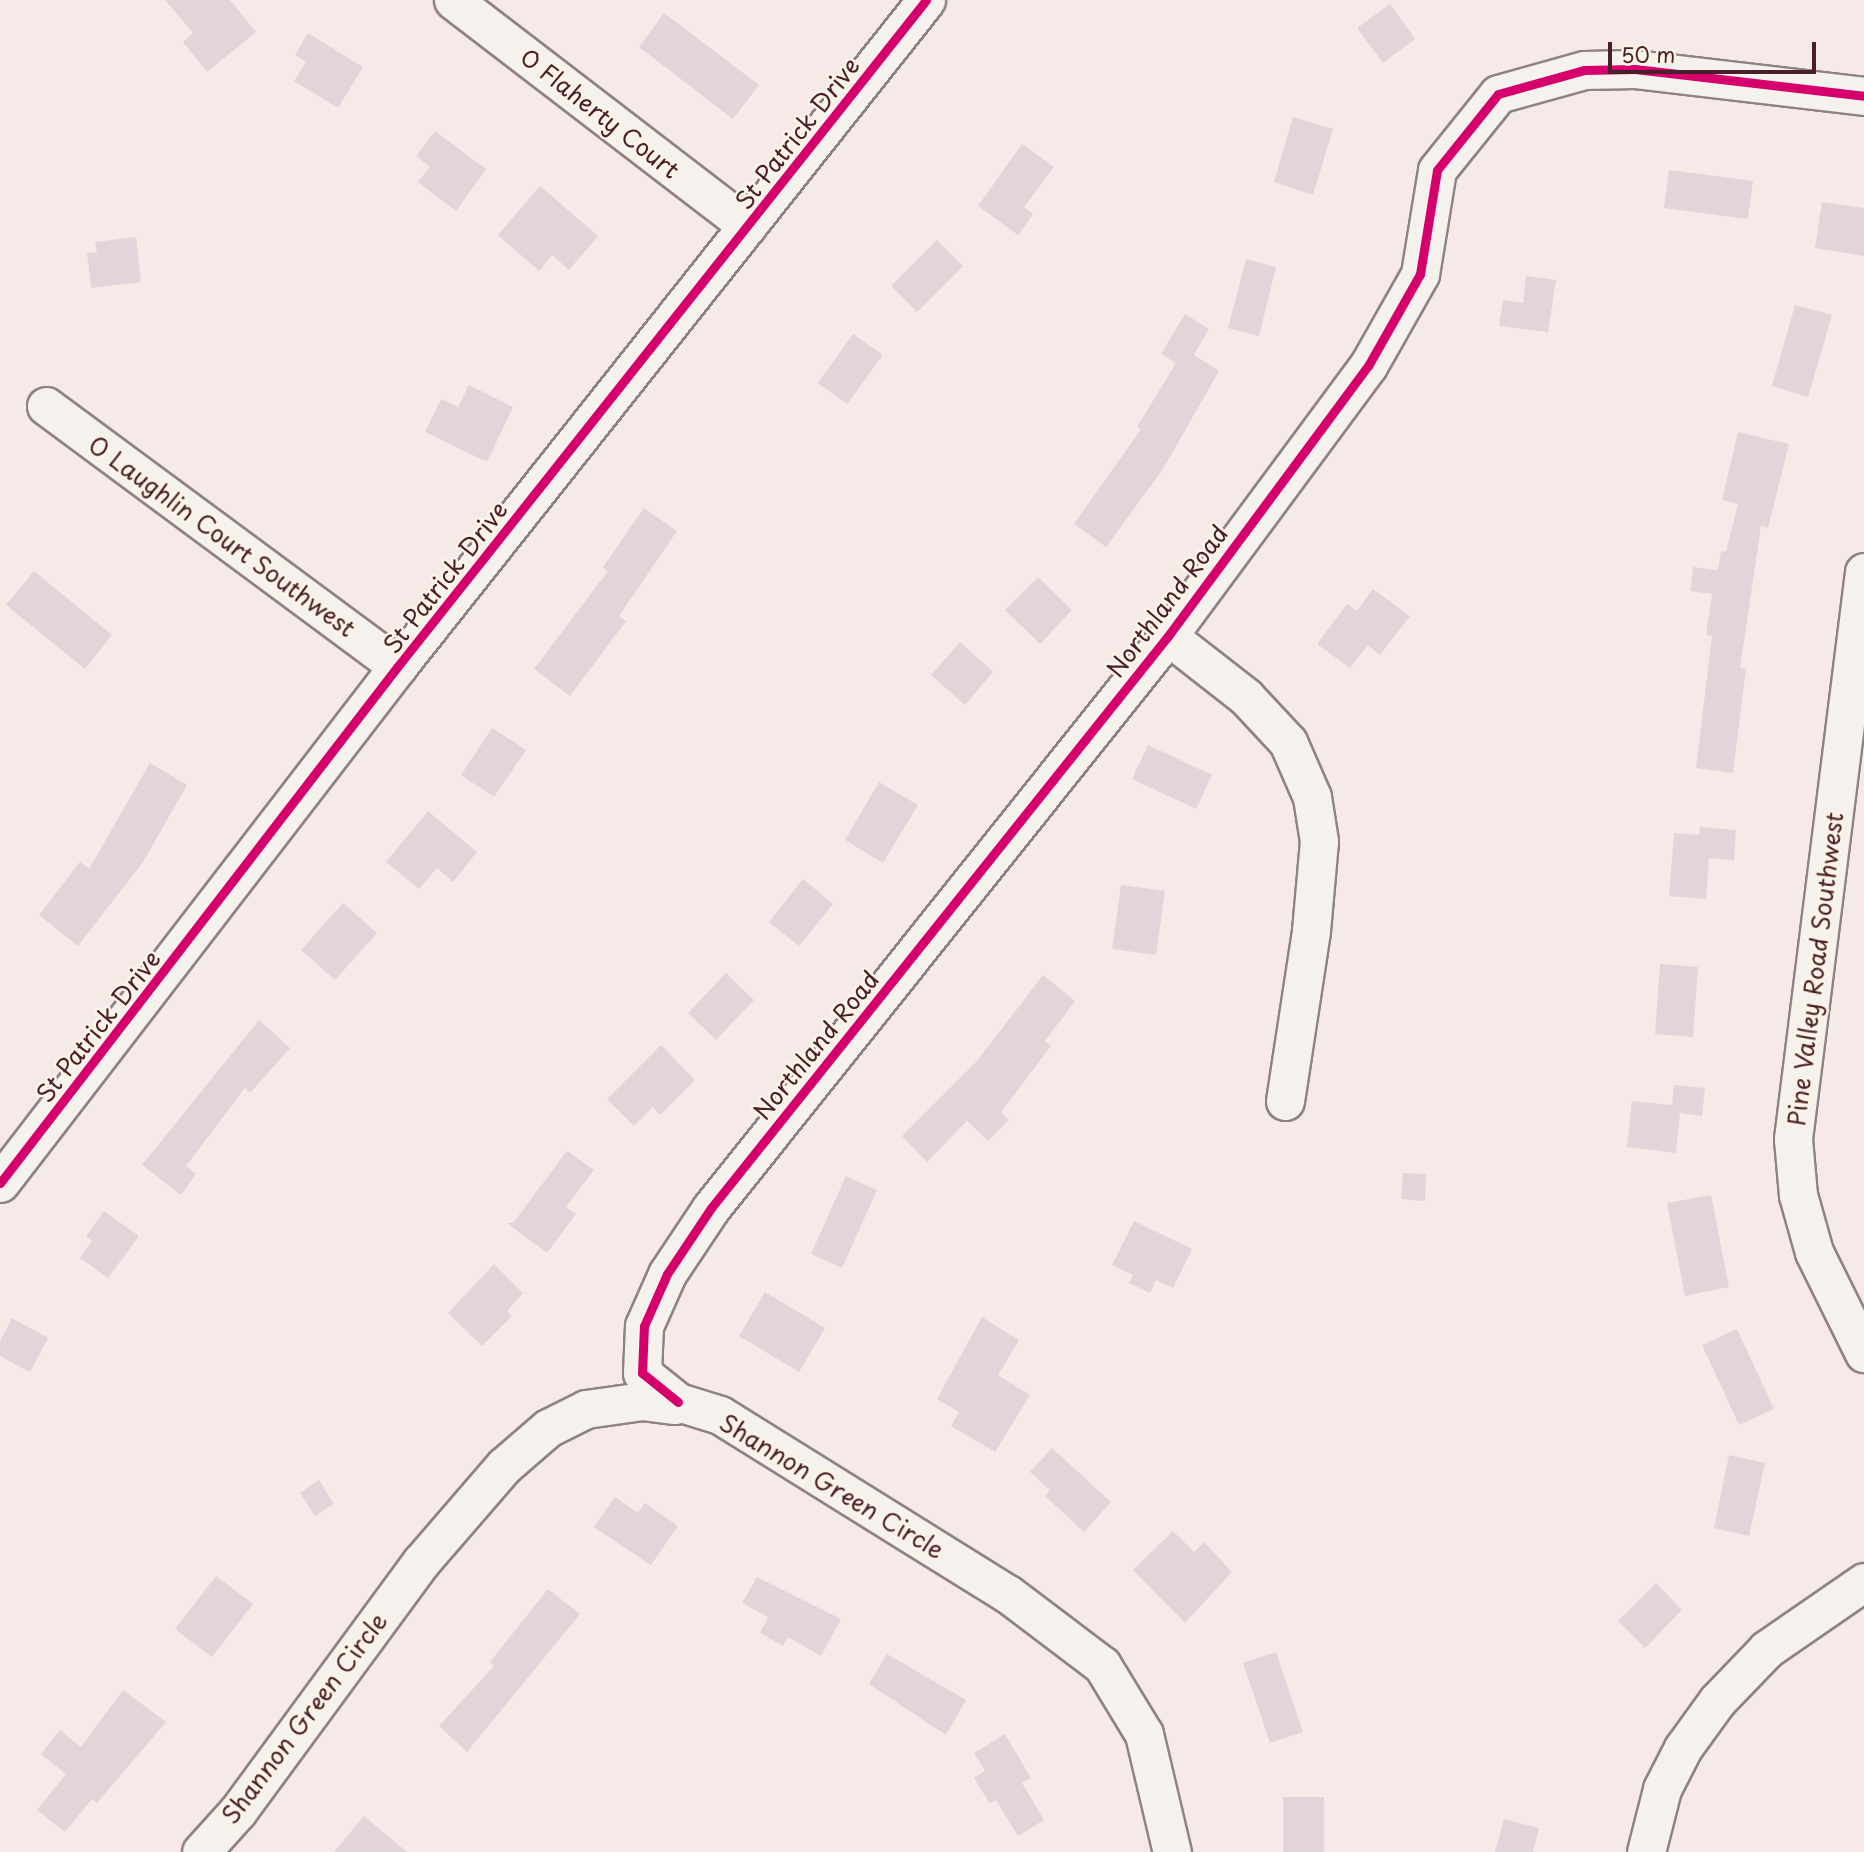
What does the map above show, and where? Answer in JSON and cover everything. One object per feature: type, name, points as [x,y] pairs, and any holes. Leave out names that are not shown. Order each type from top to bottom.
[{"type":"street","name":"O Flaherty Court","points":[[453,0],[747,226]]},
{"type":"street","name":"St Patrick Drive","points":[[0,1183],[398,666],[926,0]]},
{"type":"street","name":"Northland Road","points":[[678,1402],[642,1373],[644,1326],[667,1274],[711,1208],[1168,636],[1368,366],[1420,274],[1437,170],[1498,94],[1584,70],[1635,69],[1864,96]]},
{"type":"street","name":"O Laughlin Court Southwest","points":[[46,406],[398,666]]},
{"type":"street","name":"Pine Valley Road Southwest","points":[[1864,572],[1793,1139],[1798,1195],[1814,1252],[1864,1353]]},
{"type":"street","points":[[1168,636],[1247,697],[1288,742],[1312,797],[1318,841],[1311,930],[1285,1101]]},
{"type":"street","name":"Shannon Green Circle","points":[[201,1852],[238,1811],[421,1562],[504,1466],[548,1428],[586,1409],[642,1401],[675,1405],[678,1402],[720,1415],[1008,1594],[1102,1665],[1144,1734],[1172,1852]]},
{"type":"street","points":[[1646,1852],[1662,1789],[1683,1748],[1717,1701],[1767,1649],[1864,1582]]},
{"type":"building","points":[[165,0],[230,0],[256,32],[207,72],[183,42],[193,33]]},
{"type":"building","points":[[1390,4],[1415,39],[1383,63],[1357,28]]},
{"type":"building","points":[[664,13],[759,85],[733,119],[639,47]]},
{"type":"building","points":[[308,33],[363,67],[338,108],[294,81],[306,62],[295,55]]},
{"type":"building","points":[[1293,117],[1333,129],[1313,195],[1274,182]]},
{"type":"building","points":[[435,131],[486,169],[456,211],[418,182],[430,167],[416,156]]},
{"type":"building","points":[[1022,144],[1054,167],[1024,207],[1033,214],[1018,235],[978,206]]},
{"type":"building","points":[[1669,170],[1753,181],[1748,219],[1664,208]]},
{"type":"building","points":[[540,186],[598,236],[569,270],[552,255],[539,271],[498,235]]},
{"type":"building","points":[[1822,202],[1864,208],[1864,256],[1815,248]]},
{"type":"building","points":[[136,237],[141,282],[91,288],[87,253],[97,252],[95,242]]},
{"type":"building","points":[[937,240],[963,266],[917,312],[891,286]]},
{"type":"building","points":[[1246,259],[1276,267],[1259,336],[1228,328]]},
{"type":"building","points":[[1526,276],[1556,280],[1548,332],[1499,326],[1503,300],[1523,303]]},
{"type":"building","points":[[1795,305],[1832,315],[1808,397],[1772,386]]},
{"type":"building","points":[[1185,314],[1209,329],[1194,355],[1219,371],[1163,469],[1106,547],[1074,524],[1141,429],[1137,427],[1176,363],[1161,354]]},
{"type":"building","points":[[853,334],[883,355],[847,404],[818,383]]},
{"type":"building","points":[[469,385],[513,407],[487,462],[425,432],[441,399],[458,407]]},
{"type":"building","points":[[1738,432],[1789,444],[1768,528],[1761,526],[1740,668],[1746,669],[1733,773],[1696,768],[1712,636],[1706,635],[1712,594],[1690,591],[1693,567],[1718,570],[1721,551],[1726,552],[1738,504],[1722,500]]},
{"type":"building","points":[[644,508],[677,531],[619,616],[626,621],[570,696],[534,669],[608,571],[603,567]]},
{"type":"building","points":[[34,571],[112,635],[85,669],[6,605]]},
{"type":"building","points":[[1038,577],[1072,610],[1040,644],[1005,610]]},
{"type":"building","points":[[1373,589],[1410,616],[1380,655],[1368,645],[1350,668],[1317,644],[1347,604],[1357,611]]},
{"type":"building","points":[[960,642],[993,672],[965,705],[931,675]]},
{"type":"building","points":[[492,728],[526,750],[494,797],[461,775]]},
{"type":"building","points":[[1148,745],[1212,775],[1196,809],[1132,779]]},
{"type":"building","points":[[150,763],[187,785],[143,862],[78,946],[39,915],[80,862],[89,869]]},
{"type":"building","points":[[879,782],[918,805],[883,863],[845,840]]},
{"type":"building","points":[[428,811],[477,852],[453,882],[437,868],[419,889],[386,862]]},
{"type":"building","points":[[1700,827],[1736,830],[1734,860],[1709,858],[1706,899],[1669,896],[1674,833],[1699,835]]},
{"type":"building","points":[[803,879],[833,904],[799,946],[769,922]]},
{"type":"building","points":[[1121,885],[1165,891],[1156,955],[1112,949]]},
{"type":"building","points":[[343,903],[377,933],[335,980],[301,950]]},
{"type":"building","points":[[1660,964],[1698,967],[1693,1037],[1655,1034]]},
{"type":"building","points":[[726,973],[754,1000],[716,1040],[688,1013]]},
{"type":"building","points":[[1043,975],[1075,1001],[1045,1041],[1051,1046],[1001,1112],[1009,1120],[988,1141],[967,1121],[927,1162],[902,1136],[977,1061]]},
{"type":"building","points":[[259,1020],[290,1048],[250,1093],[245,1088],[186,1166],[196,1174],[181,1195],[142,1165]]},
{"type":"building","points":[[661,1045],[695,1080],[660,1115],[653,1107],[634,1126],[607,1099]]},
{"type":"building","points":[[1674,1085],[1705,1088],[1702,1116],[1680,1113],[1676,1153],[1627,1147],[1632,1101],[1672,1105]]},
{"type":"building","points":[[567,1151],[594,1170],[566,1207],[576,1214],[547,1253],[507,1223],[513,1223]]},
{"type":"building","points":[[1403,1173],[1426,1174],[1425,1201],[1401,1199]]},
{"type":"building","points":[[846,1176],[877,1190],[842,1268],[811,1254]]},
{"type":"building","points":[[1711,1195],[1729,1287],[1685,1296],[1667,1203]]},
{"type":"building","points":[[104,1211],[139,1236],[108,1278],[80,1258],[92,1241],[86,1236]]},
{"type":"building","points":[[1134,1221],[1192,1249],[1173,1288],[1156,1280],[1150,1293],[1129,1283],[1133,1275],[1112,1265]]},
{"type":"building","points":[[494,1264],[523,1293],[507,1311],[512,1316],[482,1346],[448,1313]]},
{"type":"building","points":[[765,1292],[825,1328],[799,1372],[739,1336]]},
{"type":"building","points":[[982,1317],[1019,1340],[998,1375],[1030,1395],[995,1452],[951,1426],[959,1412],[937,1399]]},
{"type":"building","points":[[12,1318],[48,1338],[30,1372],[0,1356],[0,1341]]},
{"type":"building","points":[[1737,1329],[1774,1409],[1739,1425],[1702,1345]]},
{"type":"building","points":[[1052,1448],[1111,1502],[1084,1532],[1045,1496],[1050,1490],[1030,1472]]},
{"type":"building","points":[[1729,1455],[1765,1463],[1749,1536],[1714,1528]]},
{"type":"building","points":[[319,1480],[334,1504],[315,1516],[300,1493]]},
{"type":"building","points":[[615,1497],[638,1513],[645,1503],[678,1526],[651,1565],[594,1527]]},
{"type":"building","points":[[1173,1531],[1194,1552],[1204,1542],[1232,1572],[1185,1623],[1133,1570]]},
{"type":"building","points":[[216,1576],[253,1604],[212,1657],[175,1629]]},
{"type":"building","points":[[757,1577],[841,1619],[821,1656],[788,1637],[783,1646],[760,1633],[768,1617],[742,1603]]},
{"type":"building","points":[[1656,1583],[1682,1610],[1645,1648],[1618,1621]]},
{"type":"building","points":[[548,1589],[580,1614],[467,1752],[439,1726],[494,1666],[490,1662]]},
{"type":"building","points":[[1276,1652],[1303,1732],[1270,1743],[1243,1663]]},
{"type":"building","points":[[887,1654],[966,1700],[946,1735],[869,1684]]},
{"type":"building","points":[[123,1690],[166,1722],[97,1803],[92,1799],[65,1832],[37,1810],[66,1774],[41,1754],[60,1730],[81,1747]]},
{"type":"building","points":[[1005,1734],[1031,1778],[1022,1783],[1044,1820],[1018,1836],[996,1800],[990,1804],[974,1778],[985,1771],[974,1753]]},
{"type":"building","points":[[1283,1797],[1324,1797],[1324,1852],[1283,1852]]},
{"type":"building","points":[[364,1816],[407,1852],[334,1852]]},
{"type":"building","points":[[1504,1819],[1539,1828],[1533,1852],[1495,1852]]},
{"type":"cycle path","points":[[0,1183],[398,666],[926,0]]},
{"type":"cycle path","points":[[678,1402],[642,1373],[644,1326],[667,1274],[711,1208],[1168,636],[1368,366],[1420,274],[1437,170],[1498,94],[1584,70],[1635,69],[1864,96]]}]
